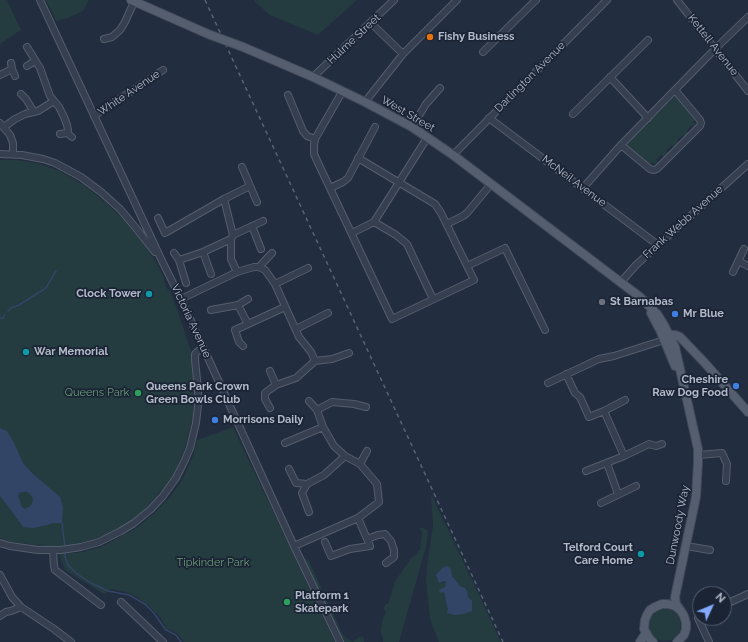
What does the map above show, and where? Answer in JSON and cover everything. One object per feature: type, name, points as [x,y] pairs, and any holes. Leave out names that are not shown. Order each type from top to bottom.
[{"type":"main road","name":"West Street","points":[[133,1],[208,34],[243,47],[313,77],[412,127],[453,155],[640,297],[657,314],[664,324],[666,338],[671,348]]},
{"type":"main road","points":[[666,338],[675,335],[680,336],[748,412]]},
{"type":"main road","points":[[671,348],[683,346],[693,350]]},
{"type":"main road","name":"Dunwoody Way","points":[[671,348],[682,381],[698,449],[696,497],[675,597],[676,604],[684,616],[686,623],[684,635],[678,642]]},
{"type":"main road","name":"Dunwoody Way","points":[[646,632],[644,624],[650,610],[662,604],[668,598],[679,578]]},
{"type":"main road","points":[[662,604],[675,606],[680,611]]},
{"type":"main road","points":[[640,642],[646,632]]},
{"type":"main road","points":[[646,632],[648,638],[653,642]]},
{"type":"street","name":"Victoria Avenue","points":[[40,0],[204,348],[294,546],[340,642]]},
{"type":"street","name":"Hulme Street","points":[[313,77],[394,0]]},
{"type":"street","points":[[365,102],[403,54],[457,0]]},
{"type":"street","points":[[483,52],[487,44],[536,0]]},
{"type":"street","name":"Darlington Avenue","points":[[453,155],[607,0]]},
{"type":"street","name":"Kettell Avenue","points":[[677,0],[748,91]]},
{"type":"street","points":[[104,39],[112,37],[120,30],[125,22],[133,1]]},
{"type":"street","points":[[582,188],[675,90],[748,17]]},
{"type":"street","points":[[371,23],[403,54]]},
{"type":"street","points":[[573,114],[648,40]]},
{"type":"street","points":[[28,47],[40,68],[50,96],[59,107],[64,117],[69,135],[60,134]]},
{"type":"street","points":[[27,66],[35,61]]},
{"type":"street","points":[[0,75],[11,66],[14,76]]},
{"type":"street","name":"White Avenue","points":[[94,116],[164,70]]},
{"type":"street","points":[[610,77],[648,118]]},
{"type":"street","points":[[412,127],[426,104],[440,88]]},
{"type":"street","points":[[621,146],[650,169],[654,170],[657,169],[700,126],[700,120],[675,90]]},
{"type":"street","points":[[342,92],[315,139],[314,154],[392,319],[474,280],[447,224],[435,204],[358,158]]},
{"type":"street","points":[[20,94],[26,99],[34,112]]},
{"type":"street","points":[[288,95],[303,131],[307,136],[315,139]]},
{"type":"street","points":[[13,154],[13,143],[9,133],[2,125],[25,114],[43,108],[54,101]]},
{"type":"street","name":"McNeil Avenue","points":[[489,118],[658,245]]},
{"type":"street","points":[[330,188],[346,180],[349,176],[375,127]]},
{"type":"street","points":[[352,233],[374,222],[427,138]]},
{"type":"street","points":[[0,154],[32,156],[43,159],[55,163],[81,177],[112,201],[130,220],[163,263]]},
{"type":"street","name":"Frank Webb Avenue","points":[[621,282],[636,265],[748,164]]},
{"type":"street","points":[[242,167],[257,202]]},
{"type":"street","points":[[447,224],[467,213],[491,184]]},
{"type":"street","points":[[165,233],[224,199],[250,186]]},
{"type":"street","points":[[224,199],[232,237],[231,259],[237,272]]},
{"type":"street","points":[[130,220],[141,215]]},
{"type":"street","points":[[158,218],[165,233],[166,241]]},
{"type":"street","points":[[179,260],[202,252],[263,220]]},
{"type":"street","points":[[374,222],[396,235],[407,244],[434,299]]},
{"type":"street","points":[[252,226],[261,249]]},
{"type":"street","points":[[467,266],[505,248],[544,330]]},
{"type":"street","points":[[733,272],[744,249]]},
{"type":"street","points":[[202,252],[211,274]]},
{"type":"street","points":[[174,253],[179,260],[186,283]]},
{"type":"street","points":[[259,267],[272,253]]},
{"type":"street","points":[[738,261],[748,266]]},
{"type":"street","points":[[181,299],[237,272],[259,267],[265,270],[275,284],[299,337],[316,361]]},
{"type":"street","points":[[275,284],[308,268]]},
{"type":"street","points":[[211,310],[238,305],[248,299]]},
{"type":"street","points":[[238,305],[248,324]]},
{"type":"street","points":[[243,346],[239,342],[235,330],[285,308]]},
{"type":"street","points":[[296,329],[328,313]]},
{"type":"street","points":[[548,382],[599,359],[614,356],[666,338]]},
{"type":"street","points":[[0,543],[24,549],[53,551],[70,549],[99,542],[130,526],[151,510],[174,482],[190,448],[198,405],[195,354],[204,348]]},
{"type":"street","points":[[270,408],[265,399],[265,393],[276,385],[296,378],[316,361],[332,359],[349,353]]},
{"type":"street","points":[[270,371],[276,385]]},
{"type":"street","points":[[566,374],[575,393],[580,397],[587,418],[625,400]]},
{"type":"street","points":[[294,546],[358,518],[378,502],[377,484],[360,464],[346,456],[334,446],[323,427],[316,410],[309,401]]},
{"type":"street","points":[[316,410],[332,402],[354,404],[366,407]]},
{"type":"street","points":[[604,411],[624,456]]},
{"type":"street","points":[[285,443],[323,427]]},
{"type":"street","points":[[586,471],[649,444],[656,446],[662,444]]},
{"type":"street","points":[[360,464],[367,451]]},
{"type":"street","points":[[698,455],[722,453],[727,464],[726,481]]},
{"type":"street","points":[[310,512],[302,493],[307,484],[324,475],[346,456]]},
{"type":"street","points":[[607,463],[618,494]]},
{"type":"street","points":[[288,469],[296,483],[307,484]]},
{"type":"street","points":[[601,503],[636,486]]},
{"type":"street","points":[[358,518],[369,542]]},
{"type":"street","points":[[325,542],[331,556],[369,542],[378,535],[385,534],[391,541],[394,550],[394,557],[386,563]]},
{"type":"street","points":[[686,546],[710,550]]},
{"type":"street","points":[[53,551],[55,570],[101,605]]},
{"type":"street","points":[[0,575],[12,597],[21,607],[72,642]]},
{"type":"street","points":[[732,601],[748,594]]},
{"type":"street","points":[[121,602],[163,642]]},
{"type":"street","points":[[0,616],[6,612],[21,607]]},
{"type":"street","points":[[703,626],[709,642]]},
{"type":"green space","points":[[0,0],[7,0],[21,30],[0,44]]},
{"type":"green space","points":[[46,0],[89,0],[83,11],[68,18],[56,21]]},
{"type":"green space","points":[[357,0],[318,35],[270,15],[254,1]]},
{"type":"green space","points":[[676,96],[696,119],[693,122],[697,126],[695,128],[692,125],[687,130],[690,134],[685,138],[682,135],[677,140],[680,144],[675,148],[672,145],[666,151],[669,154],[665,159],[661,155],[656,160],[659,164],[657,166],[653,162],[649,165],[625,146]]},
{"type":"green space","name":"Queens Park","points":[[0,160],[17,160],[37,163],[60,171],[84,185],[124,220],[157,263],[177,309],[191,351],[194,385],[193,416],[185,448],[168,484],[157,494],[157,496],[142,513],[127,524],[89,541],[70,545],[53,547],[11,542],[0,538]]},
{"type":"green space","name":"Tipkinder Park","points":[[233,427],[335,642],[184,642],[177,633],[167,629],[160,617],[136,596],[112,589],[104,594],[65,570],[59,554],[83,552],[103,546],[138,527],[169,498],[182,480],[193,456],[197,440]]},
{"type":"green space","points":[[432,496],[501,642],[439,642],[430,618],[426,581],[433,525]]},
{"type":"green space","points":[[422,527],[428,531],[426,547],[399,642],[383,642],[381,628],[386,612],[383,608],[386,604],[388,604],[395,581],[412,557],[420,550],[422,533],[420,528]]},
{"type":"green space","points":[[303,558],[309,561],[343,635],[353,642],[342,642]]},
{"type":"green space","points":[[665,609],[676,614],[681,625],[676,636],[665,641],[654,636],[649,625],[654,614]]},
{"type":"green space","points":[[361,636],[364,638],[364,642],[353,642]]},
{"type":"water","points":[[0,428],[7,431],[23,463],[32,473],[60,497],[63,507],[62,523],[53,523],[33,528],[23,527],[0,496]],"holes":[[[27,492],[33,498],[32,504],[25,509],[22,507],[18,496],[19,493]]]},
{"type":"water","points":[[447,566],[451,569],[452,576],[460,586],[465,588],[467,591],[468,597],[472,601],[472,611],[455,615],[447,613],[448,609],[445,594],[443,592],[440,593],[439,590],[445,587],[446,583],[443,581],[439,583],[436,575],[442,568]]},
{"type":"waterway","points":[[8,311],[46,288],[56,271]]},
{"type":"waterway","points":[[0,318],[3,318],[5,315]]},
{"type":"waterway","points":[[62,523],[65,547]]},
{"type":"waterway","points":[[65,550],[65,557],[68,565],[76,573],[91,583],[108,591],[129,595],[146,605],[166,630],[176,635],[181,642]]},
{"type":"railway","points":[[205,0],[503,642]]},
{"type":"place","name":"Fishy Business","points":[[430,37]]},
{"type":"place","name":"Clock Tower","points":[[149,294]]},
{"type":"place","name":"St Barnabas","points":[[602,302]]},
{"type":"place","name":"Mr Blue","points":[[675,314]]},
{"type":"place","name":"War Memorial","points":[[26,352]]},
{"type":"place","name":"Cheshire Raw Dog Food","points":[[736,386]]},
{"type":"place","name":"Queens Park Crown Green Bowls Club","points":[[138,393]]},
{"type":"place","name":"Morrisons Daily","points":[[215,420]]},
{"type":"place","name":"Telford Court Care Home","points":[[641,554]]},
{"type":"place","name":"Platform 1 Skatepark","points":[[287,602]]}]
